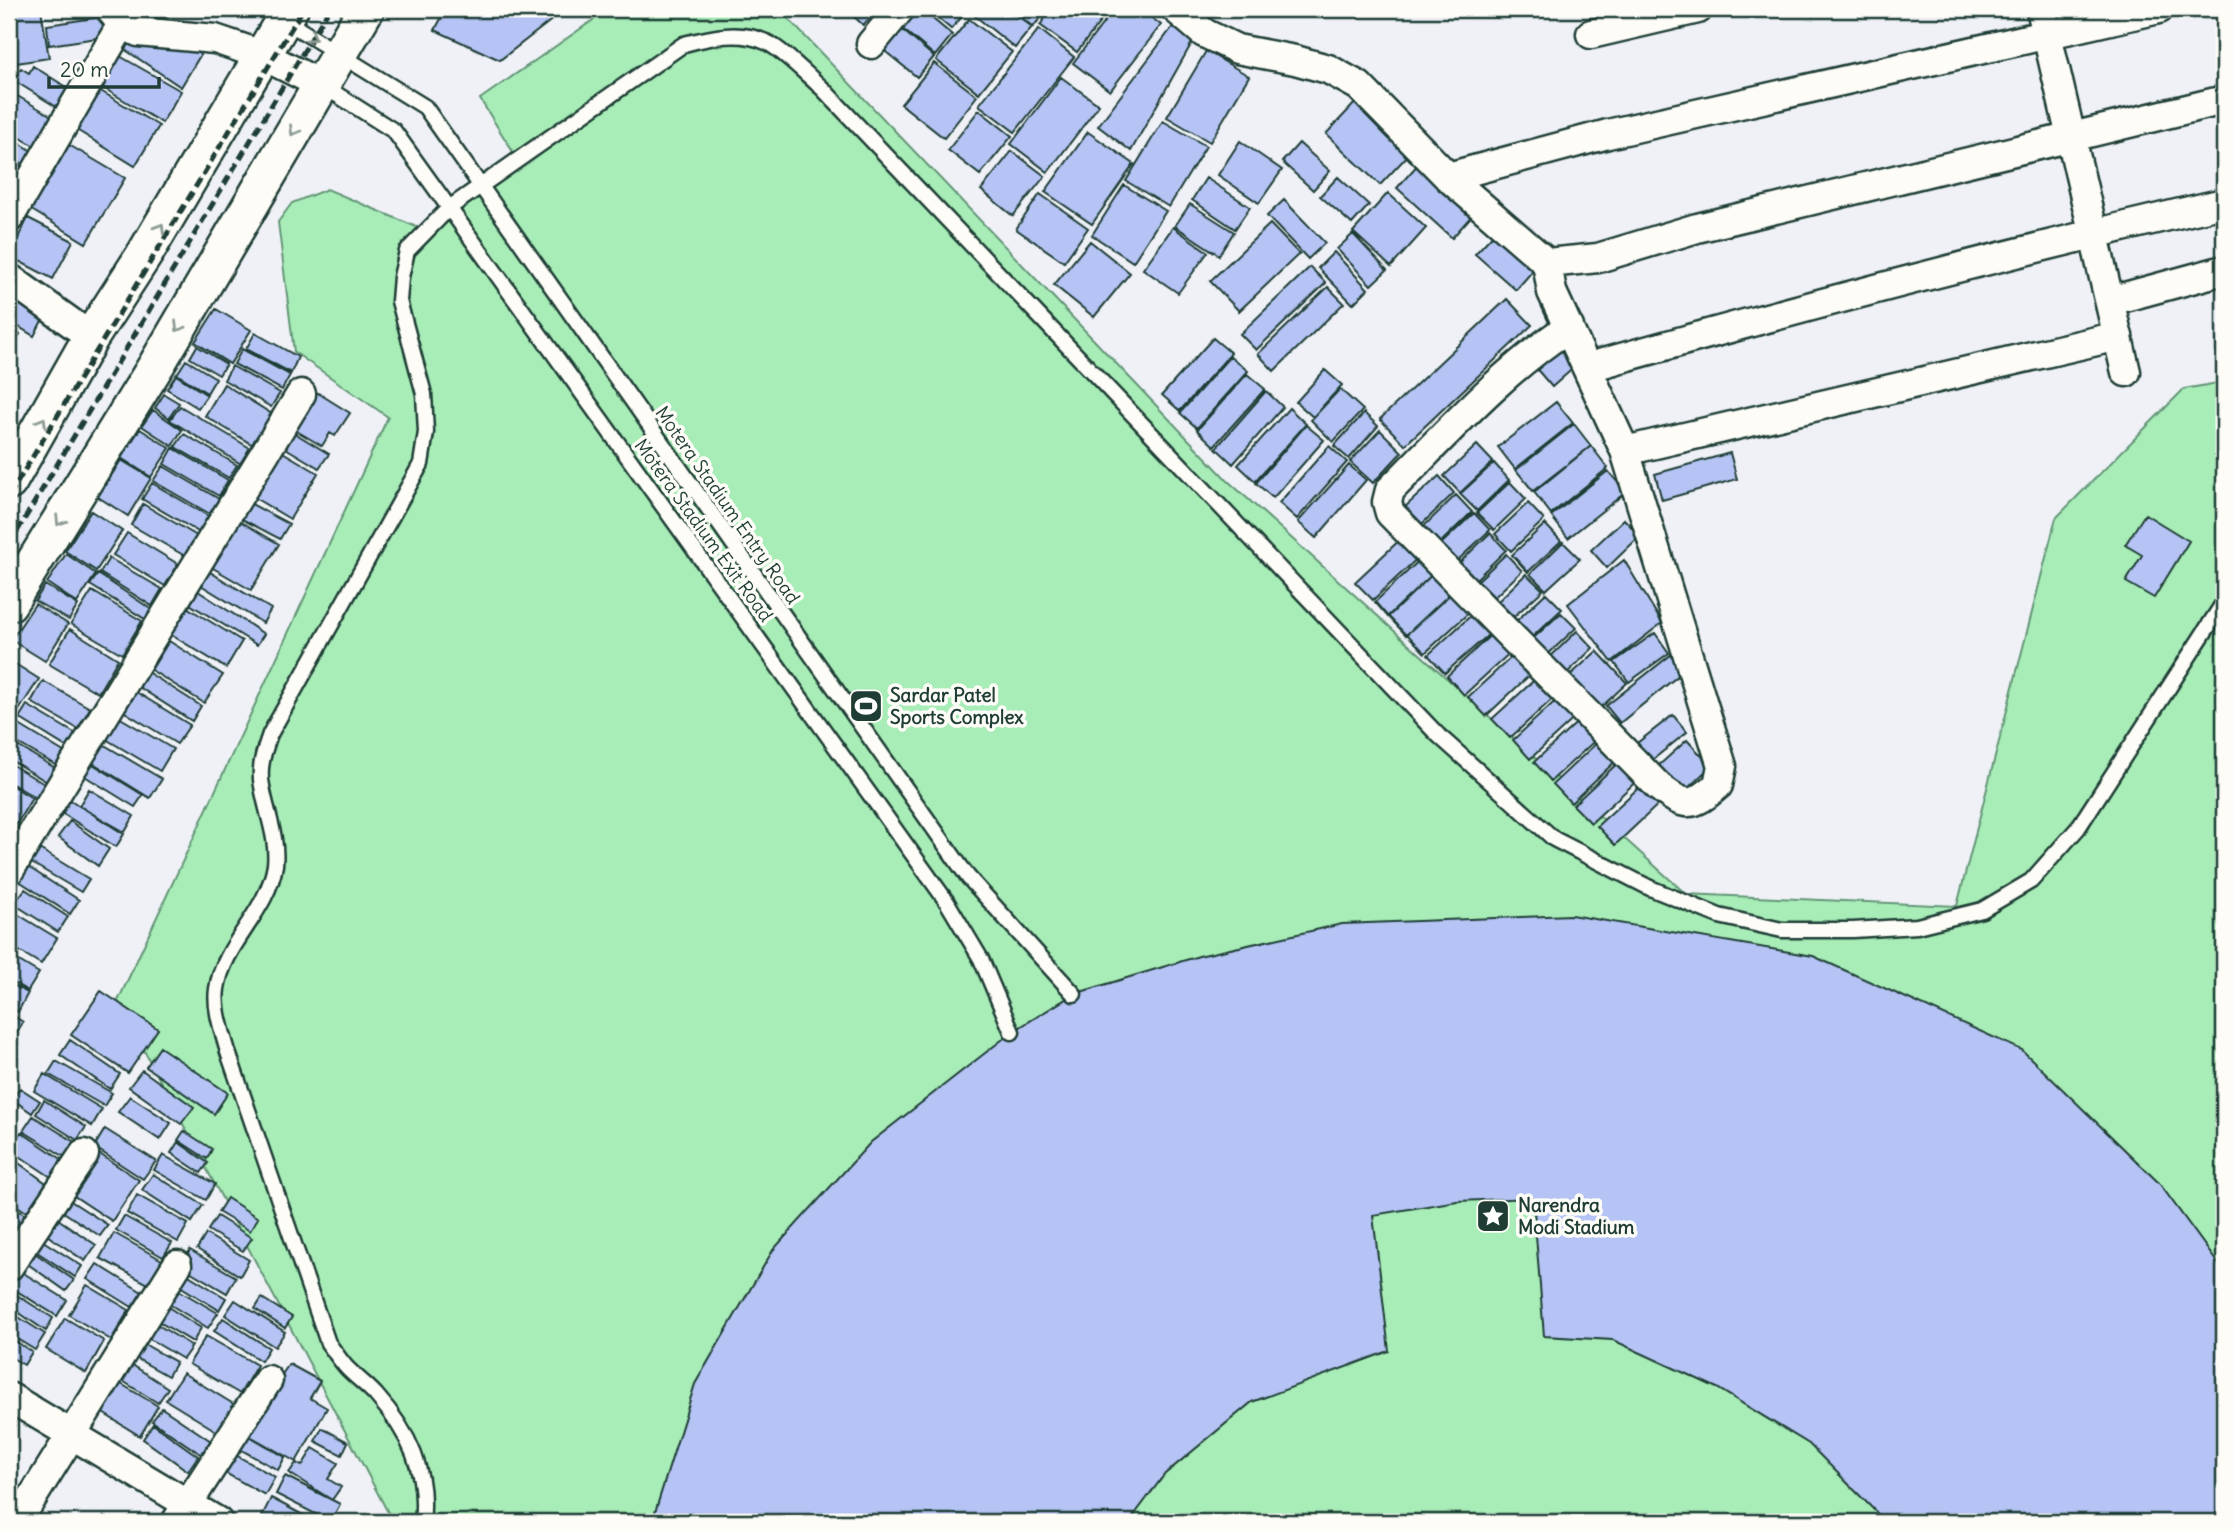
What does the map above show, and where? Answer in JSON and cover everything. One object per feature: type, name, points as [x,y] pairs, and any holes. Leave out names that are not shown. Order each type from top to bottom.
[{"type":"street","points":[[9,603],[157,364],[366,9]]},
{"type":"street","points":[[871,44],[901,9]]},
{"type":"street","points":[[1176,9],[1204,33],[1237,49],[1328,69],[1359,86],[1448,177],[1547,263],[1552,292],[1589,368],[1625,451],[1722,766],[1718,785],[1695,803],[1680,803],[1659,787],[1391,513],[1387,502],[1390,491],[1482,397],[1539,347],[1569,327]]},
{"type":"street","points":[[1591,34],[1698,9]]},
{"type":"street","points":[[1448,177],[2044,21],[2159,9]]},
{"type":"street","points":[[11,471],[91,337],[146,252],[287,14]]},
{"type":"street","points":[[9,218],[116,16],[138,32],[215,40],[262,55],[322,85]]},
{"type":"street","points":[[2044,21],[2126,372]]},
{"type":"street","points":[[1547,263],[1598,258],[1697,228],[2224,100]]},
{"type":"street","points":[[1589,368],[2094,233],[2224,203]]},
{"type":"street","points":[[2110,301],[2224,270]]},
{"type":"street","points":[[9,278],[91,337]]},
{"type":"street","points":[[1625,451],[2118,336]]},
{"type":"street","points":[[9,871],[301,394]]},
{"type":"street","points":[[9,1266],[84,1154]]},
{"type":"street","points":[[17,1522],[177,1265]]},
{"type":"street","points":[[181,1513],[268,1380]]},
{"type":"street","points":[[9,1397],[71,1434],[181,1513],[218,1522]]},
{"type":"lane","name":"Motera Stadium Entry Road","points":[[287,14],[339,55],[425,107],[968,877],[1074,994]]},
{"type":"lane","points":[[422,1522],[424,1507],[420,1468],[400,1426],[375,1394],[346,1367],[328,1343],[228,1052],[219,1017],[217,990],[225,964],[267,894],[272,878],[275,841],[261,784],[261,761],[270,734],[421,464],[426,432],[424,394],[399,301],[407,251],[449,208],[684,44],[718,35],[745,36],[767,43],[822,88],[1437,734],[1554,839],[1650,888],[1719,916],[1782,930],[1853,930],[1917,926],[1982,910],[2031,881],[2078,828],[2224,602]]},
{"type":"lane","name":"Motera Stadium Exit Road","points":[[322,85],[394,131],[947,902],[981,959],[1012,1032]]},
{"type":"green space","name":"Sardar Patel Sports Complex","points":[[609,9],[779,9],[1228,481],[1686,894],[1957,906],[2056,518],[2184,389],[2224,382],[2224,1522],[393,1522],[118,1001],[388,417],[294,352],[278,222],[292,203],[327,189],[419,228],[518,160],[480,99]]},
{"type":"building","points":[[41,9],[49,58],[10,64],[9,14]]},
{"type":"building","points":[[124,9],[216,9],[127,21]]},
{"type":"building","points":[[446,9],[543,9],[558,15],[500,60],[435,30]]},
{"type":"building","points":[[846,9],[879,9],[863,25]]},
{"type":"building","points":[[904,9],[921,9],[952,35],[935,56],[893,21]]},
{"type":"building","points":[[927,9],[967,9],[968,10],[951,29]]},
{"type":"building","points":[[1009,9],[1032,27],[1015,48],[969,11]]},
{"type":"building","points":[[1011,9],[1048,9],[1033,27]]},
{"type":"building","points":[[1052,9],[1110,9],[1077,52],[1040,25]]},
{"type":"building","points":[[1114,9],[1140,9],[1161,25],[1110,91],[1073,63]]},
{"type":"building","points":[[108,16],[111,36],[49,45],[47,25]]},
{"type":"building","points":[[969,19],[1012,52],[979,93],[936,60]]},
{"type":"building","points":[[893,22],[934,57],[917,77],[875,43]]},
{"type":"building","points":[[1174,25],[1193,41],[1131,151],[1098,126]]},
{"type":"building","points":[[1039,29],[1074,57],[1015,132],[979,105]]},
{"type":"building","points":[[128,35],[207,44],[181,87],[121,47]]},
{"type":"building","points":[[1206,51],[1249,76],[1210,142],[1167,117]]},
{"type":"building","points":[[118,55],[181,91],[162,123],[100,86]]},
{"type":"building","points":[[934,63],[977,96],[944,138],[901,104]]},
{"type":"building","points":[[33,66],[71,90],[60,109],[13,80],[21,68],[29,73]]},
{"type":"building","points":[[1061,77],[1099,105],[1048,172],[1011,144]]},
{"type":"building","points":[[99,90],[159,126],[135,166],[75,129]]},
{"type":"building","points":[[14,94],[55,118],[38,148],[9,131],[9,103]]},
{"type":"building","points":[[1357,101],[1411,152],[1380,185],[1326,134]]},
{"type":"building","points":[[979,110],[1012,136],[980,175],[948,150]]},
{"type":"building","points":[[1163,121],[1206,146],[1169,207],[1126,181]]},
{"type":"building","points":[[1088,132],[1134,164],[1092,224],[1045,192]]},
{"type":"building","points":[[9,136],[35,153],[28,167],[9,156]]},
{"type":"building","points":[[1240,141],[1282,170],[1259,203],[1218,175]]},
{"type":"building","points":[[64,142],[125,178],[86,243],[25,206]]},
{"type":"building","points":[[1299,143],[1330,171],[1313,190],[1282,162]]},
{"type":"building","points":[[1012,151],[1045,176],[1013,216],[981,190]]},
{"type":"building","points":[[9,159],[30,171],[20,189],[9,183]]},
{"type":"building","points":[[1420,162],[1475,212],[1452,238],[1397,188]]},
{"type":"building","points":[[1338,177],[1369,205],[1352,224],[1320,196]]},
{"type":"building","points":[[1206,178],[1250,207],[1235,229],[1192,200]]},
{"type":"building","points":[[1124,185],[1166,211],[1133,262],[1092,235]]},
{"type":"building","points":[[1388,193],[1426,228],[1391,267],[1353,232]]},
{"type":"building","points":[[1040,194],[1088,228],[1064,262],[1016,229]]},
{"type":"building","points":[[1284,200],[1325,243],[1308,259],[1267,216]]},
{"type":"building","points":[[1190,204],[1234,232],[1219,255],[1175,226]]},
{"type":"building","points":[[28,218],[73,241],[53,279],[9,256]]},
{"type":"building","points":[[1270,224],[1299,254],[1239,311],[1210,281]]},
{"type":"building","points":[[1501,226],[1541,261],[1516,290],[1475,254]]},
{"type":"building","points":[[1173,227],[1208,252],[1178,293],[1143,269]]},
{"type":"building","points":[[1353,234],[1387,270],[1371,285],[1337,249]]},
{"type":"building","points":[[1090,241],[1130,273],[1094,317],[1054,285]]},
{"type":"building","points":[[1334,252],[1368,289],[1353,304],[1318,268]]},
{"type":"building","points":[[1310,267],[1326,283],[1256,350],[1240,334]]},
{"type":"building","points":[[1328,287],[1344,303],[1274,371],[1258,354]]},
{"type":"building","points":[[9,294],[45,315],[34,336],[9,321]]},
{"type":"building","points":[[1507,299],[1532,325],[1405,445],[1380,419]]},
{"type":"building","points":[[216,309],[251,330],[230,364],[195,342]]},
{"type":"building","points":[[9,327],[20,334],[9,352]]},
{"type":"building","points":[[255,333],[298,357],[291,373],[246,349]]},
{"type":"building","points":[[1213,338],[1231,353],[1180,411],[1162,395]]},
{"type":"building","points":[[1560,343],[1578,364],[1552,387],[1534,366]]},
{"type":"building","points":[[197,346],[226,364],[219,375],[190,358]]},
{"type":"building","points":[[242,349],[290,375],[282,390],[234,364]]},
{"type":"building","points":[[1230,356],[1248,371],[1197,428],[1180,413]]},
{"type":"building","points":[[186,360],[216,378],[207,393],[177,374]]},
{"type":"building","points":[[232,366],[280,393],[271,407],[224,380]]},
{"type":"building","points":[[1325,370],[1342,385],[1313,417],[1296,402]]},
{"type":"building","points":[[1247,374],[1265,389],[1214,446],[1197,430]]},
{"type":"building","points":[[176,375],[207,395],[198,408],[167,389]]},
{"type":"building","points":[[224,384],[272,414],[253,445],[205,416]]},
{"type":"building","points":[[310,388],[350,413],[335,436],[330,433],[322,446],[295,430],[305,415],[298,408]]},
{"type":"building","points":[[1340,389],[1363,410],[1333,442],[1311,420]]},
{"type":"building","points":[[1266,391],[1283,407],[1233,464],[1216,448]]},
{"type":"building","points":[[164,394],[179,403],[169,418],[155,408]]},
{"type":"building","points":[[1556,402],[1573,423],[1515,469],[1498,447]]},
{"type":"building","points":[[180,406],[250,448],[241,464],[170,420]]},
{"type":"building","points":[[1289,408],[1306,424],[1255,481],[1238,465]]},
{"type":"building","points":[[153,410],[182,430],[172,446],[142,426]]},
{"type":"building","points":[[1364,413],[1378,426],[1349,459],[1334,446]]},
{"type":"building","points":[[1574,424],[1591,446],[1533,491],[1516,470]]},
{"type":"building","points":[[1306,425],[1324,440],[1273,498],[1256,483]]},
{"type":"building","points":[[140,429],[170,448],[151,477],[121,458]]},
{"type":"building","points":[[288,429],[329,454],[319,468],[279,444]]},
{"type":"building","points":[[1380,430],[1402,452],[1373,483],[1350,462]]},
{"type":"building","points":[[184,434],[237,465],[229,478],[175,447]]},
{"type":"building","points":[[1477,445],[1493,462],[1460,493],[1444,476]]},
{"type":"building","points":[[1329,446],[1347,462],[1297,519],[1279,503]]},
{"type":"building","points":[[1591,446],[1608,468],[1551,514],[1534,492]]},
{"type":"building","points":[[173,448],[228,480],[219,496],[164,464]]},
{"type":"building","points":[[276,448],[318,473],[290,519],[248,494]]},
{"type":"building","points":[[1730,453],[1737,479],[1662,500],[1655,474]]},
{"type":"building","points":[[121,460],[151,478],[128,516],[98,497]]},
{"type":"building","points":[[1494,463],[1509,480],[1477,511],[1460,494]]},
{"type":"building","points":[[1349,465],[1366,480],[1316,538],[1298,522]]},
{"type":"building","points":[[163,466],[219,499],[210,514],[153,481]]},
{"type":"building","points":[[1608,471],[1626,492],[1568,538],[1551,516]]},
{"type":"building","points":[[1439,476],[1454,493],[1422,524],[1405,507]]},
{"type":"building","points":[[1510,482],[1526,499],[1494,530],[1477,513]]},
{"type":"building","points":[[152,483],[210,517],[200,533],[142,499]]},
{"type":"building","points":[[1456,495],[1472,512],[1439,544],[1423,527]]},
{"type":"building","points":[[244,500],[289,524],[280,539],[236,516]]},
{"type":"building","points":[[1528,503],[1544,520],[1511,551],[1495,534]]},
{"type":"building","points":[[143,504],[197,536],[185,556],[131,525]]},
{"type":"building","points":[[91,511],[122,531],[96,571],[65,551]]},
{"type":"building","points":[[1474,513],[1490,530],[1457,561],[1441,544]]},
{"type":"building","points":[[2145,514],[2189,541],[2154,598],[2126,582],[2142,555],[2125,545]]},
{"type":"building","points":[[233,517],[279,544],[251,590],[206,564]]},
{"type":"building","points":[[1624,519],[1640,536],[1607,568],[1591,550]]},
{"type":"building","points":[[1545,524],[1561,541],[1528,572],[1512,555]]},
{"type":"building","points":[[127,533],[178,564],[165,586],[113,555]]},
{"type":"building","points":[[1490,533],[1506,550],[1473,582],[1457,565]]},
{"type":"building","points":[[1405,535],[1423,553],[1373,600],[1355,582]]},
{"type":"building","points":[[1563,542],[1580,559],[1546,590],[1530,574]]},
{"type":"building","points":[[66,554],[96,574],[77,603],[47,583]]},
{"type":"building","points":[[1426,554],[1439,568],[1388,617],[1375,602]]},
{"type":"building","points":[[1506,554],[1522,571],[1489,602],[1473,585]]},
{"type":"building","points":[[109,558],[162,589],[152,606],[100,573]]},
{"type":"building","points":[[1624,560],[1662,623],[1612,662],[1568,604]]},
{"type":"building","points":[[205,569],[271,609],[263,623],[196,582]]},
{"type":"building","points":[[1438,569],[1456,588],[1406,635],[1388,616]]},
{"type":"building","points":[[98,574],[151,609],[145,619],[90,585]]},
{"type":"building","points":[[1526,574],[1543,590],[1509,621],[1494,605]]},
{"type":"building","points":[[45,585],[78,605],[69,620],[35,601]]},
{"type":"building","points":[[1457,588],[1475,607],[1425,653],[1407,634]]},
{"type":"building","points":[[195,589],[264,634],[257,645],[188,603]]},
{"type":"building","points":[[92,591],[142,621],[122,654],[71,624]]},
{"type":"building","points":[[1546,593],[1562,609],[1529,640],[1513,624]]},
{"type":"building","points":[[35,604],[68,624],[45,661],[11,640]]},
{"type":"building","points":[[185,606],[242,641],[226,668],[168,633]]},
{"type":"building","points":[[1478,609],[1496,628],[1445,673],[1428,655]]},
{"type":"building","points":[[1561,613],[1576,628],[1543,659],[1528,643]]},
{"type":"building","points":[[70,629],[118,659],[98,693],[49,664]]},
{"type":"building","points":[[1496,630],[1514,649],[1464,695],[1447,676]]},
{"type":"building","points":[[1577,631],[1593,648],[1560,680],[1544,663]]},
{"type":"building","points":[[1655,633],[1669,653],[1629,682],[1614,662]]},
{"type":"building","points":[[169,641],[223,675],[204,703],[151,670]]},
{"type":"building","points":[[1518,651],[1535,670],[1486,716],[1468,697]]},
{"type":"building","points":[[1597,651],[1627,683],[1595,713],[1564,681]]},
{"type":"building","points":[[1672,654],[1685,670],[1620,723],[1606,706]]},
{"type":"building","points":[[9,660],[39,679],[14,718],[9,715]]},
{"type":"building","points":[[141,668],[201,706],[192,721],[131,682]]},
{"type":"building","points":[[1542,673],[1560,692],[1510,738],[1492,719]]},
{"type":"building","points":[[43,681],[90,708],[78,729],[31,702]]},
{"type":"building","points":[[128,687],[190,725],[177,744],[115,706]]},
{"type":"building","points":[[1563,694],[1580,713],[1530,759],[1513,740]]},
{"type":"building","points":[[27,705],[76,734],[68,748],[19,718]]},
{"type":"building","points":[[112,713],[173,749],[160,771],[99,735]]},
{"type":"building","points":[[1673,715],[1687,732],[1646,765],[1632,747]]},
{"type":"building","points":[[1584,716],[1601,735],[1551,781],[1534,762]]},
{"type":"building","points":[[11,720],[67,754],[59,767],[9,738]]},
{"type":"building","points":[[1603,737],[1621,756],[1571,803],[1553,784]]},
{"type":"building","points":[[96,740],[162,779],[150,798],[85,758]]},
{"type":"building","points":[[1687,740],[1711,766],[1681,795],[1656,768]]},
{"type":"building","points":[[9,741],[57,769],[49,783],[9,759]]},
{"type":"building","points":[[1623,758],[1641,777],[1591,823],[1573,805]]},
{"type":"building","points":[[9,763],[46,785],[38,799],[9,782]]},
{"type":"building","points":[[91,763],[143,795],[135,807],[83,775]]},
{"type":"building","points":[[1647,780],[1664,799],[1615,845],[1597,826]]},
{"type":"building","points":[[9,784],[32,798],[13,830],[9,828]]},
{"type":"building","points":[[89,789],[134,816],[125,832],[79,806]]},
{"type":"building","points":[[61,794],[124,834],[116,847],[52,807]]},
{"type":"building","points":[[70,821],[109,849],[98,866],[58,837]]},
{"type":"building","points":[[31,844],[89,879],[81,892],[23,858]]},
{"type":"building","points":[[22,863],[79,900],[70,914],[13,877]]},
{"type":"building","points":[[25,889],[68,917],[58,932],[14,904]]},
{"type":"building","points":[[9,909],[57,938],[41,964],[9,945]]},
{"type":"building","name":"Narendra Modi Stadium","points":[[1571,915],[1813,956],[2022,1050],[2159,1183],[2224,1272],[2224,1522],[1883,1522],[1809,1444],[1717,1388],[1613,1340],[1544,1336],[1533,1198],[1457,1201],[1373,1215],[1389,1351],[1252,1402],[1165,1474],[1129,1522],[652,1522],[695,1384],[773,1250],[871,1142],[1012,1032],[1074,994],[1199,956],[1342,924]]},
{"type":"building","points":[[9,955],[39,973],[28,991],[9,980]]},
{"type":"building","points":[[9,983],[28,993],[18,1012],[9,1007]]},
{"type":"building","points":[[101,991],[158,1029],[128,1073],[71,1035]]},
{"type":"building","points":[[9,1013],[23,1022],[10,1044],[9,1043]]},
{"type":"building","points":[[70,1040],[120,1074],[110,1089],[60,1055]]},
{"type":"building","points":[[160,1047],[228,1093],[214,1114],[146,1067]]},
{"type":"building","points":[[56,1061],[112,1093],[104,1106],[48,1074]]},
{"type":"building","points":[[142,1070],[194,1107],[181,1124],[129,1087]]},
{"type":"building","points":[[44,1074],[102,1109],[92,1126],[34,1091]]},
{"type":"building","points":[[20,1088],[40,1101],[32,1113],[12,1099]]},
{"type":"building","points":[[130,1096],[171,1123],[160,1140],[118,1112]]},
{"type":"building","points":[[44,1100],[86,1127],[77,1140],[36,1114]]},
{"type":"building","points":[[33,1116],[75,1142],[65,1157],[23,1131]]},
{"type":"building","points":[[105,1129],[156,1161],[143,1179],[94,1147]]},
{"type":"building","points":[[184,1131],[212,1149],[207,1159],[178,1140]]},
{"type":"building","points":[[21,1132],[66,1162],[54,1179],[9,1149]]},
{"type":"building","points":[[178,1142],[208,1163],[201,1173],[171,1153]]},
{"type":"building","points":[[95,1151],[139,1180],[112,1221],[68,1192]]},
{"type":"building","points":[[163,1155],[215,1184],[206,1200],[154,1170]]},
{"type":"building","points":[[9,1156],[53,1188],[32,1216],[9,1200]]},
{"type":"building","points":[[153,1174],[203,1205],[192,1222],[142,1190]]},
{"type":"building","points":[[137,1195],[188,1224],[178,1242],[127,1213]]},
{"type":"building","points":[[66,1198],[108,1225],[100,1236],[59,1209]]},
{"type":"building","points":[[227,1198],[258,1218],[250,1231],[218,1212]]},
{"type":"building","points":[[9,1204],[28,1217],[14,1237],[9,1233]]},
{"type":"building","points":[[124,1216],[172,1243],[163,1257],[116,1230]]},
{"type":"building","points":[[217,1216],[252,1238],[243,1251],[208,1230]]},
{"type":"building","points":[[55,1217],[96,1245],[85,1261],[44,1233]]},
{"type":"building","points":[[114,1233],[162,1260],[148,1284],[100,1258]]},
{"type":"building","points":[[206,1234],[249,1260],[240,1276],[197,1249]]},
{"type":"building","points":[[40,1239],[82,1266],[75,1277],[34,1250]]},
{"type":"building","points":[[190,1250],[236,1277],[227,1293],[181,1266]]},
{"type":"building","points":[[32,1251],[74,1280],[66,1291],[25,1262]]},
{"type":"building","points":[[97,1264],[142,1292],[132,1307],[87,1279]]},
{"type":"building","points":[[17,1269],[67,1300],[57,1316],[9,1286]]},
{"type":"building","points":[[182,1271],[226,1298],[219,1310],[175,1283]]},
{"type":"building","points":[[87,1285],[129,1310],[111,1340],[69,1315]]},
{"type":"building","points":[[170,1285],[218,1313],[208,1328],[161,1299]]},
{"type":"building","points":[[9,1290],[53,1318],[46,1331],[9,1306]]},
{"type":"building","points":[[262,1298],[292,1317],[285,1328],[255,1309]]},
{"type":"building","points":[[235,1300],[285,1332],[275,1347],[225,1315]]},
{"type":"building","points":[[160,1302],[201,1328],[193,1342],[151,1317]]},
{"type":"building","points":[[9,1311],[45,1334],[35,1350],[9,1334]]},
{"type":"building","points":[[65,1318],[104,1341],[86,1373],[46,1349]]},
{"type":"building","points":[[223,1318],[269,1348],[261,1361],[214,1331]]},
{"type":"building","points":[[150,1320],[192,1346],[183,1359],[141,1334]]},
{"type":"building","points":[[206,1336],[257,1365],[240,1394],[189,1364]]},
{"type":"building","points":[[9,1337],[32,1352],[24,1365],[9,1356]]},
{"type":"building","points":[[135,1339],[176,1362],[168,1376],[127,1353]]},
{"type":"building","points":[[123,1359],[168,1388],[158,1403],[113,1375]]},
{"type":"building","points":[[289,1364],[320,1381],[310,1398],[327,1408],[296,1462],[243,1432]]},
{"type":"building","points":[[183,1373],[235,1405],[218,1432],[166,1400]]},
{"type":"building","points":[[116,1381],[158,1406],[140,1436],[98,1410]]},
{"type":"building","points":[[162,1408],[211,1441],[202,1455],[152,1421]]},
{"type":"building","points":[[153,1424],[198,1456],[188,1471],[143,1439]]},
{"type":"building","points":[[322,1428],[348,1442],[342,1455],[315,1441]]},
{"type":"building","points":[[241,1431],[285,1457],[278,1470],[232,1445]]},
{"type":"building","points":[[313,1448],[338,1463],[328,1479],[341,1487],[332,1500],[289,1473],[296,1463],[302,1466]]},
{"type":"building","points":[[227,1450],[275,1477],[265,1495],[216,1468]]},
{"type":"building","points":[[285,1476],[340,1504],[331,1522],[276,1494]]},
{"type":"building","points":[[271,1498],[316,1522],[274,1522],[262,1516]]},
{"type":"railway","points":[[9,496],[303,9]]},
{"type":"railway","points":[[9,545],[329,9]]},
{"type":"place","name":"Sardar Patel Sports Complex","points":[[866,706]]},
{"type":"place","name":"Narendra Modi Stadium","points":[[1493,1216]]}]
